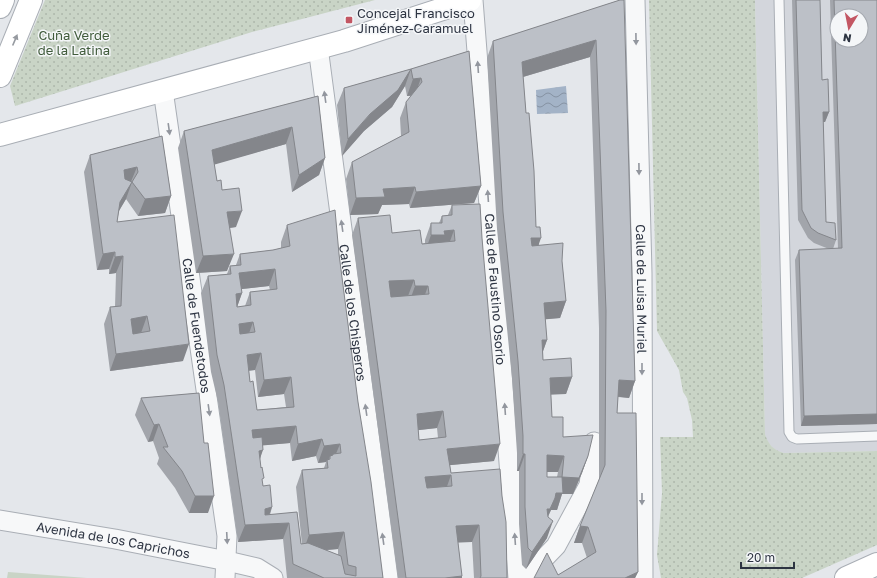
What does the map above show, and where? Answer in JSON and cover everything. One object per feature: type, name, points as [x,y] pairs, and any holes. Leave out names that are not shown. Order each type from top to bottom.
[{"type":"street","points":[[0,7],[3,0]]},
{"type":"street","points":[[0,76],[32,0]]},
{"type":"street","points":[[0,135],[359,36],[472,0]]},
{"type":"street","name":"Calle de Faustino Osorio","points":[[472,0],[518,578]]},
{"type":"street","name":"Calle de Luisa Muriel","points":[[635,0],[642,273],[643,578]]},
{"type":"street","name":"Calle de los Chisperos","points":[[318,47],[388,578]]},
{"type":"street","name":"Calle de Fuendetodos","points":[[163,90],[227,536],[226,569]]},
{"type":"street","points":[[525,578],[556,546],[589,485],[594,442]]},
{"type":"street","name":"Avenida de los Caprichos","points":[[0,520],[115,539],[226,569],[257,568],[273,578]]},
{"type":"street","points":[[846,578],[877,564]]},
{"type":"street","points":[[226,569],[243,578]]},
{"type":"lane","points":[[779,0],[789,432],[792,437],[796,439],[877,436]]},
{"type":"shaded area","points":[[755,0],[877,0],[877,451],[784,453],[777,451],[767,441],[765,434]]},
{"type":"green space","name":"Cuña Verde de la Latina","points":[[45,0],[375,0],[252,32],[15,106],[10,86]]},
{"type":"green space","points":[[649,0],[755,0],[765,434],[772,446],[784,453],[877,451],[877,545],[802,578],[661,578],[657,555],[662,493],[660,437],[693,437],[692,420],[687,398],[683,392],[679,370],[657,331]]},
{"type":"green space","points":[[8,572],[87,578],[7,578]]},
{"type":"water","points":[[566,86],[568,113],[537,114],[536,90]]},
{"type":"building","points":[[624,0],[635,381],[619,380],[617,413],[636,413],[638,572],[625,578],[534,578],[547,553],[558,575],[596,552],[588,527],[580,526],[605,465],[606,311],[596,40],[522,62],[526,113],[529,113],[534,171],[536,227],[540,227],[541,238],[531,238],[532,246],[563,243],[562,261],[566,301],[544,303],[547,340],[542,340],[543,360],[571,358],[572,377],[550,378],[552,417],[563,417],[563,437],[593,435],[588,456],[579,478],[562,477],[563,493],[556,493],[550,509],[547,509],[548,517],[553,521],[532,552],[528,548],[525,507],[525,454],[523,454],[518,361],[503,212],[493,41]],"holes":[[[547,455],[564,456],[562,477],[547,477]]]},
{"type":"building","points":[[796,0],[820,0],[822,80],[828,79],[829,112],[823,112],[826,222],[835,223],[836,240],[818,233],[811,228],[802,210]]},
{"type":"building","points":[[834,0],[877,0],[877,414],[804,416],[799,250],[842,248],[836,48],[869,48],[869,8],[834,8]]},
{"type":"building","points":[[469,51],[481,186],[416,192],[415,187],[383,189],[385,197],[356,198],[352,162],[409,132],[406,102],[422,82],[421,78],[413,79],[411,69]]},
{"type":"building","points":[[411,69],[398,90],[370,114],[348,139],[344,88]]},
{"type":"building","points":[[318,96],[325,158],[299,175],[292,127],[212,150],[217,181],[221,180],[222,190],[239,188],[242,211],[227,212],[234,254],[203,256],[184,131]]},
{"type":"building","points":[[162,136],[171,196],[145,199],[132,182],[120,202],[117,222],[174,215],[189,344],[116,354],[110,307],[121,306],[123,256],[115,257],[115,252],[103,254],[90,155]],"holes":[[[137,167],[138,172],[132,182],[125,179],[124,170]],[[147,316],[150,331],[133,334],[131,319]]]},
{"type":"building","points":[[480,204],[500,444],[447,449],[451,473],[500,469],[506,522],[507,578],[480,578],[479,525],[456,526],[462,576],[445,578],[406,578],[358,218],[390,215],[392,233],[420,230],[422,244],[455,241],[454,230],[444,231],[445,235],[431,235],[431,223],[442,223],[442,216],[452,215],[452,205]],"holes":[[[414,280],[415,286],[428,286],[429,294],[391,297],[389,281]],[[443,411],[446,437],[419,440],[417,414]],[[451,475],[452,486],[427,488],[425,477]]]},
{"type":"building","points":[[335,210],[339,254],[358,402],[371,482],[383,578],[324,578],[293,564],[289,523],[245,525],[224,385],[217,355],[208,276],[231,274],[230,266],[241,265],[240,254],[273,250],[290,246],[287,225]],"holes":[[[275,269],[277,289],[250,292],[251,305],[237,307],[236,294],[242,293],[239,273]],[[253,322],[255,332],[240,334],[239,324]],[[261,353],[264,380],[291,377],[294,407],[257,410],[253,381],[250,382],[247,355]],[[296,426],[298,444],[322,439],[324,446],[340,444],[341,453],[330,456],[330,459],[327,460],[328,468],[302,470],[309,535],[344,532],[348,565],[356,567],[356,576],[345,574],[341,556],[308,543],[301,544],[297,512],[265,515],[265,509],[272,507],[270,485],[263,486],[262,479],[264,478],[259,451],[263,450],[262,437],[253,438],[252,430]]]},
{"type":"building","points":[[199,393],[204,443],[208,443],[214,496],[195,496],[182,471],[163,447],[168,447],[159,424],[154,425],[141,398]]},
{"type":"place","name":"Concejal Francisco Jiménez-Caramuel","points":[[349,20]]}]
